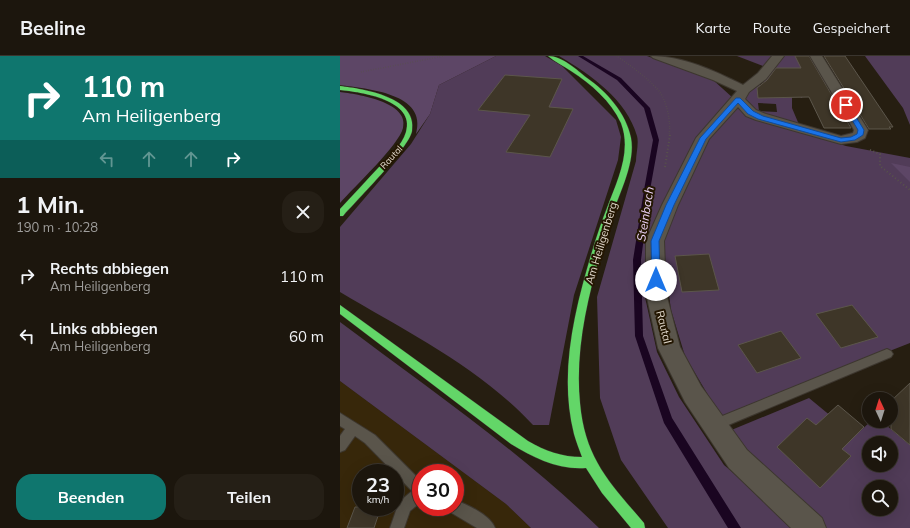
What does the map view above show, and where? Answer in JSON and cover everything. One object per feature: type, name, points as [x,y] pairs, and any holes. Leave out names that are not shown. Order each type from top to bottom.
[{"type":"street","name":"Am Heiligenberg","points":[[551,56],[568,66],[601,92],[623,120],[629,137],[626,160],[584,295],[575,353],[574,406],[578,429],[590,462]]},
{"type":"street","points":[[657,56],[717,77],[741,95],[751,112],[760,117],[841,140],[852,139],[860,135],[861,130],[816,56]]},
{"type":"street","points":[[741,95],[762,76],[778,56]]},
{"type":"street","name":"Rautal","points":[[340,88],[369,93],[395,102],[408,114],[411,126],[404,143],[340,214]]},
{"type":"street","name":"Rautal","points":[[741,95],[703,138],[670,205],[655,241],[656,293],[669,348],[693,394],[738,459],[812,528]]},
{"type":"street","points":[[340,309],[515,440],[532,451],[558,461],[575,465],[590,462],[611,494],[639,528]]},
{"type":"lane","points":[[714,425],[887,354]]},
{"type":"lane","points":[[340,419],[370,439],[412,483]]},
{"type":"lane","points":[[340,446],[354,428]]},
{"type":"lane","points":[[397,528],[404,507],[412,500]]},
{"type":"lane","points":[[464,512],[478,520],[488,528]]},
{"type":"path","points":[[360,72],[444,56]]},
{"type":"path","points":[[616,56],[629,64],[661,94],[671,125],[664,173]]},
{"type":"path","points":[[841,140],[880,154],[880,166],[910,190]]},
{"type":"shaded area","points":[[340,56],[496,56],[439,85],[430,114],[416,134],[417,120],[413,110],[404,102],[379,91],[340,85]]},
{"type":"shaded area","points":[[496,56],[545,56],[562,66],[616,120],[621,137],[618,160],[574,295],[549,425],[533,425],[512,404],[466,368],[416,336],[340,292],[340,227],[411,144],[430,114],[439,85]]},
{"type":"shaded area","points":[[559,56],[647,56],[712,79],[733,98],[735,106],[741,109],[808,134],[846,146],[910,158],[910,343],[721,417],[685,356],[671,310],[661,233],[648,232],[645,297],[657,352],[679,397],[724,465],[797,528],[668,528],[621,460],[600,398],[597,297],[636,161],[638,139],[632,123],[625,111],[606,89],[583,71]]},
{"type":"shaded area","points":[[737,56],[772,56],[763,66]]},
{"type":"shaded area","points":[[782,56],[813,56],[828,83],[801,98],[793,83],[761,82]]},
{"type":"shaded area","points":[[865,56],[910,56],[910,125],[903,108]]},
{"type":"shaded area","points":[[759,85],[771,85],[792,96],[792,108],[800,127],[760,114],[745,100],[748,93]],"holes":[[[758,103],[776,104],[777,112],[759,111]]]},
{"type":"shaded area","points":[[340,92],[369,97],[391,106],[403,119],[403,128],[400,135],[385,155],[340,203]]},
{"type":"shaded area","points":[[891,163],[910,167],[910,182]]},
{"type":"shaded area","points":[[340,322],[506,446],[599,528],[531,528],[506,504],[464,473],[464,464],[452,464],[340,381]]},
{"type":"shaded area","points":[[340,381],[452,464],[412,464],[412,516],[464,516],[464,473],[506,504],[531,528],[340,528]]},
{"type":"shaded area","points":[[809,398],[855,436],[864,428],[889,428],[910,445],[910,528],[821,528],[751,459],[729,431]]},
{"type":"building","points":[[795,56],[809,56],[851,128],[824,128],[809,97],[758,98],[757,88],[767,80],[776,68],[801,68]]},
{"type":"building","points":[[824,56],[845,56],[893,127],[889,127],[891,129],[869,129]]},
{"type":"building","points":[[505,75],[562,79],[549,107],[573,109],[550,157],[506,152],[530,115],[478,110]]},
{"type":"building","points":[[709,254],[719,290],[682,292],[675,256]]},
{"type":"building","points":[[852,305],[878,337],[841,348],[816,314]]},
{"type":"building","points":[[781,331],[801,358],[757,373],[738,345]]},
{"type":"building","points":[[910,383],[910,445],[891,429],[898,428],[898,394]]},
{"type":"building","points":[[838,405],[862,425],[863,428],[842,449],[851,456],[820,488],[777,447],[807,418],[816,425]]},
{"type":"building","points":[[352,515],[378,516],[374,528],[347,528]]},
{"type":"waterway","name":"Steinbach","points":[[580,56],[619,79],[647,108],[656,140],[637,260],[639,336],[668,420],[735,528]]},
{"type":"traffic: fast","points":[[551,56],[575,71],[598,89],[617,111],[624,123],[628,137],[629,145],[626,165],[599,244],[582,307],[576,339],[574,403],[579,434],[590,463],[606,489],[639,528]]},
{"type":"traffic: fast","points":[[340,88],[367,92],[394,102],[404,110],[410,120],[409,132],[401,147],[340,214]]},
{"type":"traffic: fast","points":[[340,309],[515,440],[551,458],[569,462],[590,462]]},
{"type":"route","points":[[656,280],[655,241],[670,205],[703,138],[724,112],[738,99],[740,104],[760,117],[841,140],[852,139],[860,135],[861,130],[846,105]]}]
